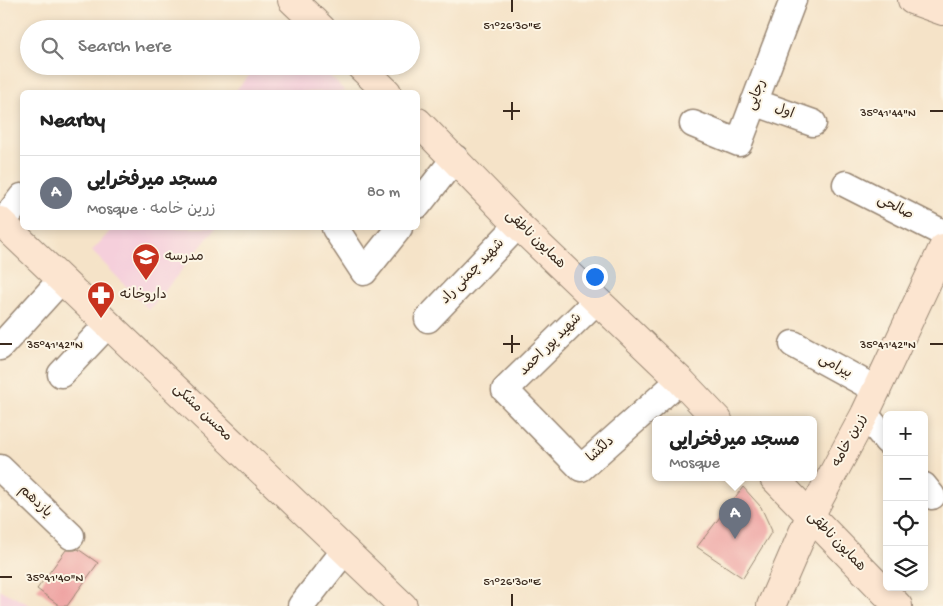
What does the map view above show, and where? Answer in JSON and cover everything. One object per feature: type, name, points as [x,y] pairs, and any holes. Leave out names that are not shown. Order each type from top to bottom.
[{"type":"main road","points":[[292,0],[313,20]]},
{"type":"main road","points":[[912,0],[943,11]]},
{"type":"main road","points":[[369,75],[385,90]]},
{"type":"main road","name":"همایون ناطقی","points":[[420,124],[518,225],[680,380],[714,416]]},
{"type":"main road","name":"محسن مشکی","points":[[1,222],[403,606]]},
{"type":"main road","name":"زرین خامه","points":[[771,606],[810,516],[871,402],[943,248]]},
{"type":"main road","name":"همایون ناطقی","points":[[777,481],[898,606]]},
{"type":"street","name":"رجایی","points":[[693,124],[739,143],[793,0]]},
{"type":"street","name":"اول","points":[[754,102],[813,123]]},
{"type":"street","points":[[420,202],[455,158]]},
{"type":"street","name":"صالحی","points":[[846,184],[943,233]]},
{"type":"street","points":[[1,222],[20,199]]},
{"type":"street","name":"شهید چمنی راد","points":[[428,319],[518,225]]},
{"type":"street","points":[[335,230],[364,272],[397,230]]},
{"type":"street","points":[[0,347],[61,280]]},
{"type":"street","name":"شهید پور احمد","points":[[505,390],[596,300]]},
{"type":"street","points":[[61,374],[108,324]]},
{"type":"street","name":"بیرامی","points":[[794,344],[871,402]]},
{"type":"street","name":"دلگشا","points":[[505,390],[581,468],[680,380]]},
{"type":"street","points":[[871,402],[883,431]]},
{"type":"street","name":"یازدهم","points":[[0,468],[71,536]]},
{"type":"street","points":[[301,606],[344,550]]},
{"type":"shaded area","points":[[250,75],[329,75],[344,90],[236,90]]},
{"type":"shaded area","name":"مدرسه","points":[[111,230],[214,230],[149,310],[92,251]]},
{"type":"shaded area","points":[[0,590],[32,606],[0,606]]},
{"type":"building","points":[[743,487],[761,507],[772,531],[743,578],[697,547]]},
{"type":"building","points":[[78,549],[98,563],[67,606],[60,606],[37,589],[66,550]]},
{"type":"place","name":"مدرسه","points":[[146,281]]},
{"type":"place","name":"داروخانه","points":[[101,319]]},
{"type":"place","name":"مسجد میرفخرایی","points":[[735,539]]}]
